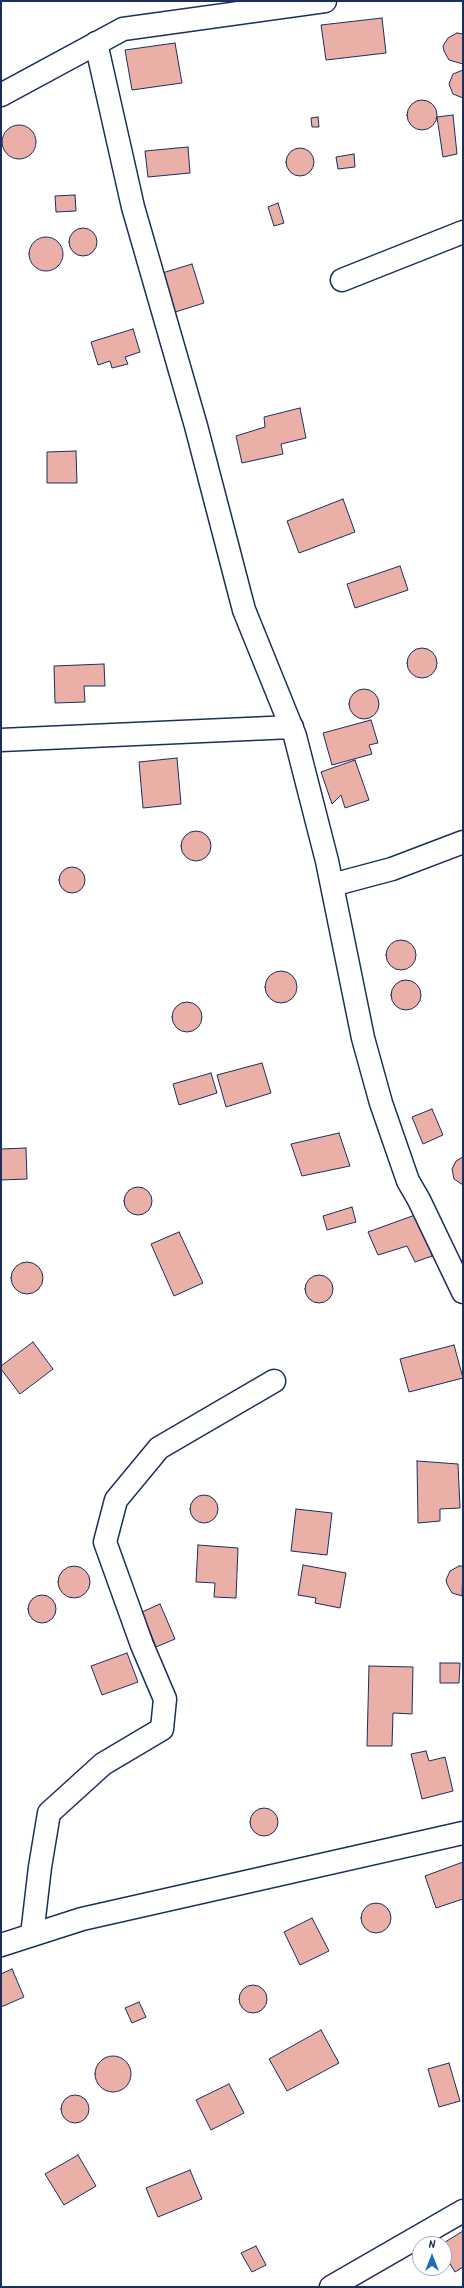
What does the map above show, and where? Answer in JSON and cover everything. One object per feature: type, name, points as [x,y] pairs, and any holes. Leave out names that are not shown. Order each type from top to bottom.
[{"type":"street","points":[[1,95],[123,29],[325,1]]},
{"type":"street","points":[[96,43],[134,207],[196,426],[244,610],[292,727],[332,885],[363,1038],[380,1103],[408,1181],[419,1200],[463,1292]]},
{"type":"street","points":[[342,280],[463,232]]},
{"type":"street","points":[[1,740],[292,727]]},
{"type":"street","points":[[332,885],[392,869],[463,842]]},
{"type":"street","points":[[32,1935],[40,1867],[50,1813],[103,1764],[162,1729],[164,1699],[142,1645],[105,1542],[116,1500],[159,1448],[274,1381]]},
{"type":"street","points":[[1,1945],[82,1919],[463,1833]]},
{"type":"street","points":[[331,2287],[463,2211]]},
{"type":"building","points":[[382,18],[386,53],[326,60],[321,25]]},
{"type":"building","points":[[457,33],[463,34],[463,64],[449,60],[443,46],[448,38]]},
{"type":"building","points":[[175,43],[182,83],[132,90],[125,50]]},
{"type":"building","points":[[463,70],[463,98],[453,94],[449,84],[453,74]]},
{"type":"building","points":[[422,100],[433,104],[437,115],[433,126],[422,130],[411,126],[407,115],[411,104]]},
{"type":"building","points":[[453,115],[457,154],[443,157],[437,117]]},
{"type":"building","points":[[318,117],[319,127],[312,127],[311,118]]},
{"type":"building","points":[[16,125],[22,125],[26,126],[33,132],[36,142],[35,149],[29,156],[22,159],[16,159],[12,158],[5,152],[2,145],[2,139],[3,135],[9,128]]},
{"type":"building","points":[[188,147],[190,173],[148,177],[145,151]]},
{"type":"building","points":[[300,148],[310,152],[314,162],[310,172],[300,176],[290,172],[286,162],[290,152]]},
{"type":"building","points":[[354,154],[355,167],[338,169],[336,157]]},
{"type":"building","points":[[75,195],[76,211],[56,212],[55,196]]},
{"type":"building","points":[[278,203],[284,223],[274,226],[268,207]]},
{"type":"building","points":[[83,228],[93,232],[97,242],[93,252],[83,256],[73,252],[69,242],[73,232]]},
{"type":"building","points":[[43,237],[49,237],[53,238],[60,244],[63,254],[62,261],[56,268],[49,271],[43,271],[39,270],[32,264],[29,257],[29,251],[30,247],[36,240]]},
{"type":"building","points":[[192,264],[204,303],[172,313],[159,274]]},
{"type":"building","points":[[133,329],[140,352],[125,357],[128,364],[112,368],[110,361],[98,365],[91,342]]},
{"type":"building","points":[[300,408],[306,438],[281,444],[283,454],[242,463],[236,436],[265,427],[264,417]]},
{"type":"building","points":[[76,451],[77,483],[47,483],[47,452]]},
{"type":"building","points":[[343,499],[355,532],[299,553],[287,521]]},
{"type":"building","points":[[400,566],[408,590],[355,608],[347,584]]},
{"type":"building","points":[[422,648],[428,649],[436,657],[436,669],[428,677],[422,678],[416,677],[408,669],[407,663],[408,657],[416,649]]},
{"type":"building","points":[[104,664],[105,686],[84,686],[85,702],[55,703],[54,666]]},
{"type":"building","points":[[364,689],[370,690],[378,698],[378,710],[370,718],[364,719],[358,718],[350,710],[349,704],[350,698],[358,690]]},
{"type":"building","points":[[371,720],[378,743],[369,745],[372,754],[332,765],[323,733]]},
{"type":"building","points":[[177,758],[181,804],[143,808],[139,762]]},
{"type":"building","points":[[355,760],[369,800],[345,808],[341,795],[332,804],[321,772]]},
{"type":"building","points":[[196,831],[207,835],[211,846],[207,857],[196,861],[185,857],[181,846],[185,835]]},
{"type":"building","points":[[72,867],[81,871],[85,880],[81,889],[72,893],[63,889],[59,880],[63,871]]},
{"type":"building","points":[[401,940],[407,941],[415,949],[415,961],[407,969],[401,970],[395,969],[387,961],[386,955],[387,949],[395,941]]},
{"type":"building","points":[[281,971],[292,976],[297,987],[292,998],[281,1003],[270,998],[265,987],[270,976]]},
{"type":"building","points":[[406,980],[412,981],[420,989],[420,1001],[412,1009],[406,1010],[400,1009],[392,1001],[391,995],[392,989],[400,981]]},
{"type":"building","points":[[187,1002],[197,1007],[202,1017],[197,1027],[187,1032],[177,1027],[172,1017],[177,1007]]},
{"type":"building","points":[[262,1063],[271,1093],[226,1107],[217,1075]]},
{"type":"building","points":[[211,1073],[217,1093],[179,1105],[173,1084]]},
{"type":"building","points":[[432,1109],[443,1135],[423,1144],[412,1117]]},
{"type":"building","points":[[339,1133],[350,1166],[302,1176],[291,1144]]},
{"type":"building","points":[[26,1148],[27,1179],[1,1180],[1,1149]]},
{"type":"building","points":[[463,1157],[463,1185],[454,1179],[452,1169],[456,1161]]},
{"type":"building","points":[[138,1187],[148,1191],[152,1201],[148,1211],[138,1215],[128,1211],[124,1201],[128,1191]]},
{"type":"building","points":[[352,1207],[356,1222],[327,1230],[323,1216]]},
{"type":"building","points":[[415,1215],[421,1218],[432,1256],[415,1262],[407,1246],[378,1255],[368,1232]]},
{"type":"building","points":[[179,1232],[203,1283],[174,1296],[151,1244]]},
{"type":"building","points":[[27,1262],[38,1267],[43,1278],[38,1289],[27,1294],[16,1289],[11,1278],[16,1267]]},
{"type":"building","points":[[319,1275],[329,1279],[333,1289],[329,1299],[319,1303],[309,1299],[305,1289],[309,1279]]},
{"type":"building","points":[[33,1342],[53,1369],[20,1394],[1,1369],[1,1366]]},
{"type":"building","points":[[454,1345],[463,1378],[409,1392],[400,1359]]},
{"type":"building","points":[[417,1461],[458,1464],[460,1508],[440,1509],[440,1521],[418,1523]]},
{"type":"building","points":[[204,1495],[214,1499],[218,1509],[214,1519],[204,1523],[194,1519],[190,1509],[194,1499]]},
{"type":"building","points":[[296,1509],[332,1513],[327,1555],[291,1551]]},
{"type":"building","points":[[198,1545],[238,1548],[236,1598],[214,1597],[215,1583],[196,1582]]},
{"type":"building","points":[[303,1565],[346,1573],[340,1608],[315,1603],[316,1598],[298,1595]]},
{"type":"building","points":[[74,1566],[85,1571],[90,1582],[85,1593],[74,1598],[63,1593],[58,1582],[63,1571]]},
{"type":"building","points":[[459,1566],[463,1566],[462,1596],[452,1593],[446,1580],[450,1571]]},
{"type":"building","points":[[42,1595],[52,1599],[56,1609],[52,1619],[42,1623],[32,1619],[28,1609],[32,1599]]},
{"type":"building","points":[[160,1604],[175,1639],[156,1647],[142,1612]]},
{"type":"building","points":[[127,1653],[138,1682],[102,1695],[91,1666]]},
{"type":"building","points":[[440,1663],[460,1663],[459,1683],[440,1683]]},
{"type":"building","points":[[369,1666],[413,1667],[412,1714],[393,1713],[392,1746],[367,1746]]},
{"type":"building","points":[[426,1751],[429,1761],[445,1757],[453,1791],[422,1799],[411,1754]]},
{"type":"building","points":[[264,1808],[274,1812],[278,1822],[274,1832],[264,1836],[254,1832],[250,1822],[254,1812]]},
{"type":"building","points":[[463,1862],[463,1899],[436,1908],[425,1876]]},
{"type":"building","points":[[376,1903],[382,1904],[390,1912],[390,1924],[382,1932],[376,1933],[370,1932],[362,1924],[361,1918],[362,1912],[370,1904]]},
{"type":"building","points":[[312,1918],[329,1951],[300,1965],[284,1932]]},
{"type":"building","points":[[12,1969],[24,1997],[1,2007],[1,1974]]},
{"type":"building","points":[[253,1985],[259,1986],[263,1989],[266,1993],[266,2005],[263,2009],[259,2012],[253,2013],[247,2012],[243,2009],[240,2005],[239,1999],[240,1993],[243,1989],[247,1986]]},
{"type":"building","points":[[139,2002],[146,2017],[132,2023],[125,2008]]},
{"type":"building","points":[[321,2030],[339,2063],[287,2091],[269,2059]]},
{"type":"building","points":[[113,2056],[123,2059],[128,2064],[131,2074],[128,2084],[123,2089],[113,2092],[103,2089],[98,2084],[95,2074],[98,2064],[103,2059]]},
{"type":"building","points":[[449,2063],[460,2101],[439,2107],[428,2069]]},
{"type":"building","points":[[229,2084],[244,2113],[211,2130],[196,2100]]},
{"type":"building","points":[[75,2095],[85,2099],[89,2109],[85,2119],[75,2123],[65,2119],[61,2109],[65,2099]]},
{"type":"building","points":[[78,2155],[96,2186],[64,2205],[45,2174]]},
{"type":"building","points":[[190,2170],[202,2199],[158,2217],[146,2188]]},
{"type":"building","points":[[463,2231],[463,2267],[455,2272],[452,2267],[452,2238]]},
{"type":"building","points":[[256,2246],[266,2265],[252,2272],[241,2253]]}]
